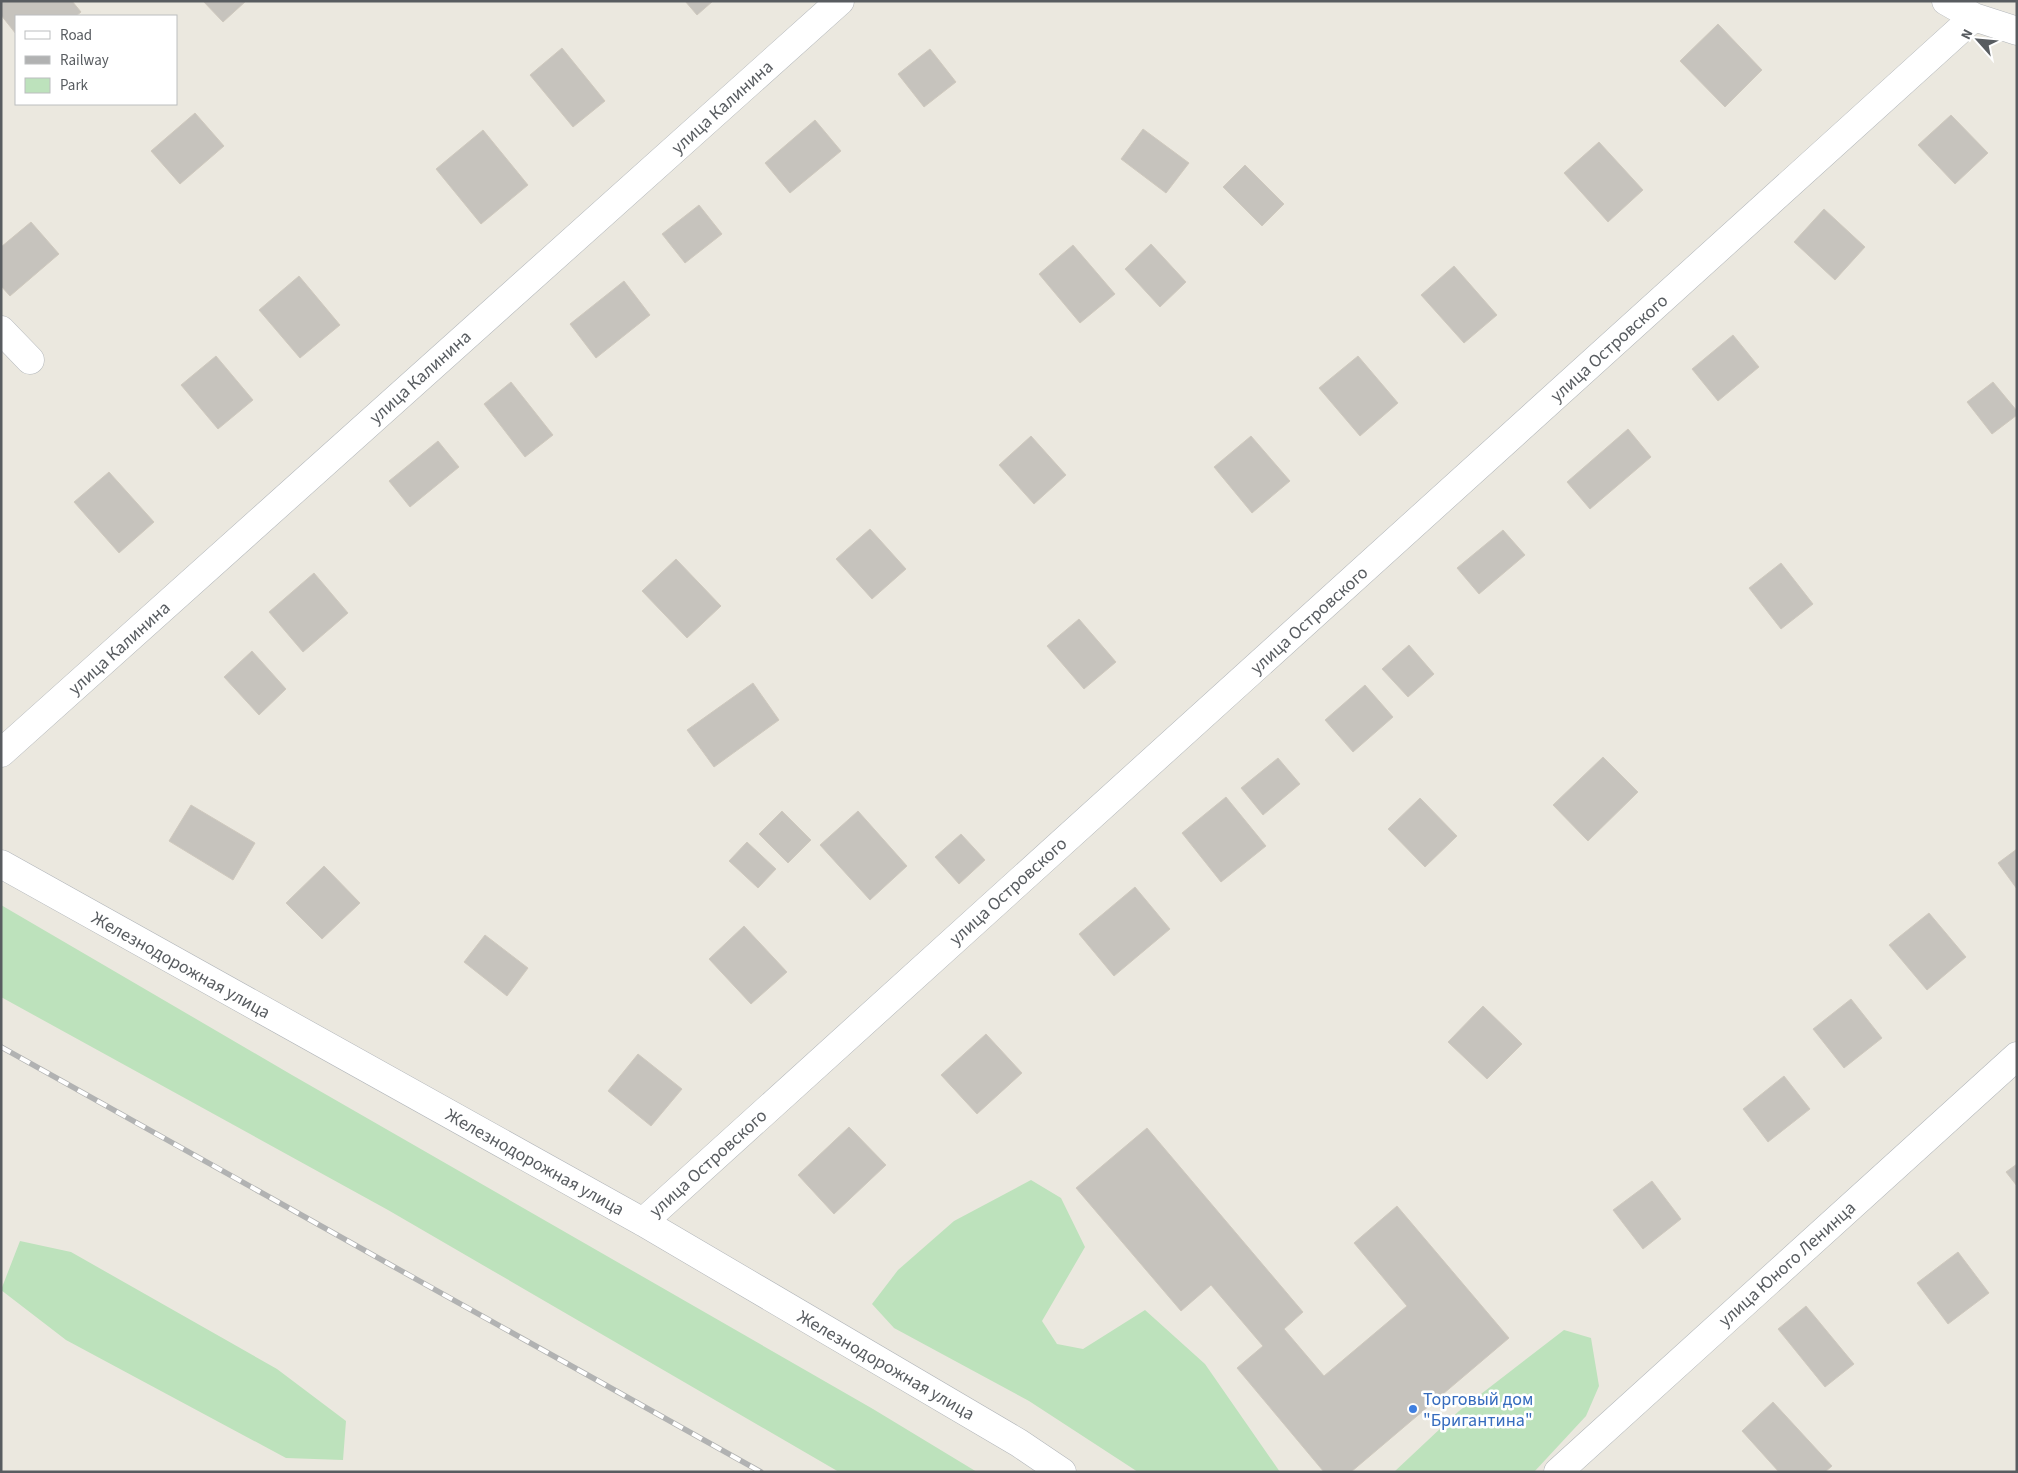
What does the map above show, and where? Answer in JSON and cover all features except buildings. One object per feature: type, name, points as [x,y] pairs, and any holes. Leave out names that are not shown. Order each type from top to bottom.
[{"type":"street","name":"улица Калинина","points":[[1,754],[840,1]]},
{"type":"street","points":[[1946,1],[1974,17],[2017,31]]},
{"type":"street","name":"улица Островского","points":[[643,1222],[1974,17]]},
{"type":"street","points":[[1,330],[30,360]]},
{"type":"street","name":"Железнодорожная улица","points":[[1,864],[643,1222],[1019,1443],[1062,1472]]},
{"type":"street","name":"улица Юного Ленинца","points":[[1558,1472],[2017,1056]]},
{"type":"green space","points":[[1,905],[292,1075],[873,1409],[977,1472],[839,1472],[388,1210],[1,997]]},
{"type":"green space","points":[[1031,1180],[1061,1198],[1085,1247],[1042,1321],[1057,1344],[1083,1349],[1145,1310],[1205,1364],[1280,1472],[1138,1472],[1029,1401],[894,1328],[872,1304],[898,1270],[954,1221]]},
{"type":"green space","points":[[20,1241],[71,1252],[277,1369],[346,1421],[343,1460],[286,1458],[66,1340],[1,1290]]},
{"type":"green space","points":[[1564,1330],[1591,1338],[1599,1386],[1586,1416],[1534,1472],[1394,1472],[1459,1411]]},
{"type":"railway","points":[[1,1047],[761,1472]]},
{"type":"place","name":"Торговый дом \"Бригантина\"","points":[[1413,1409]]}]
